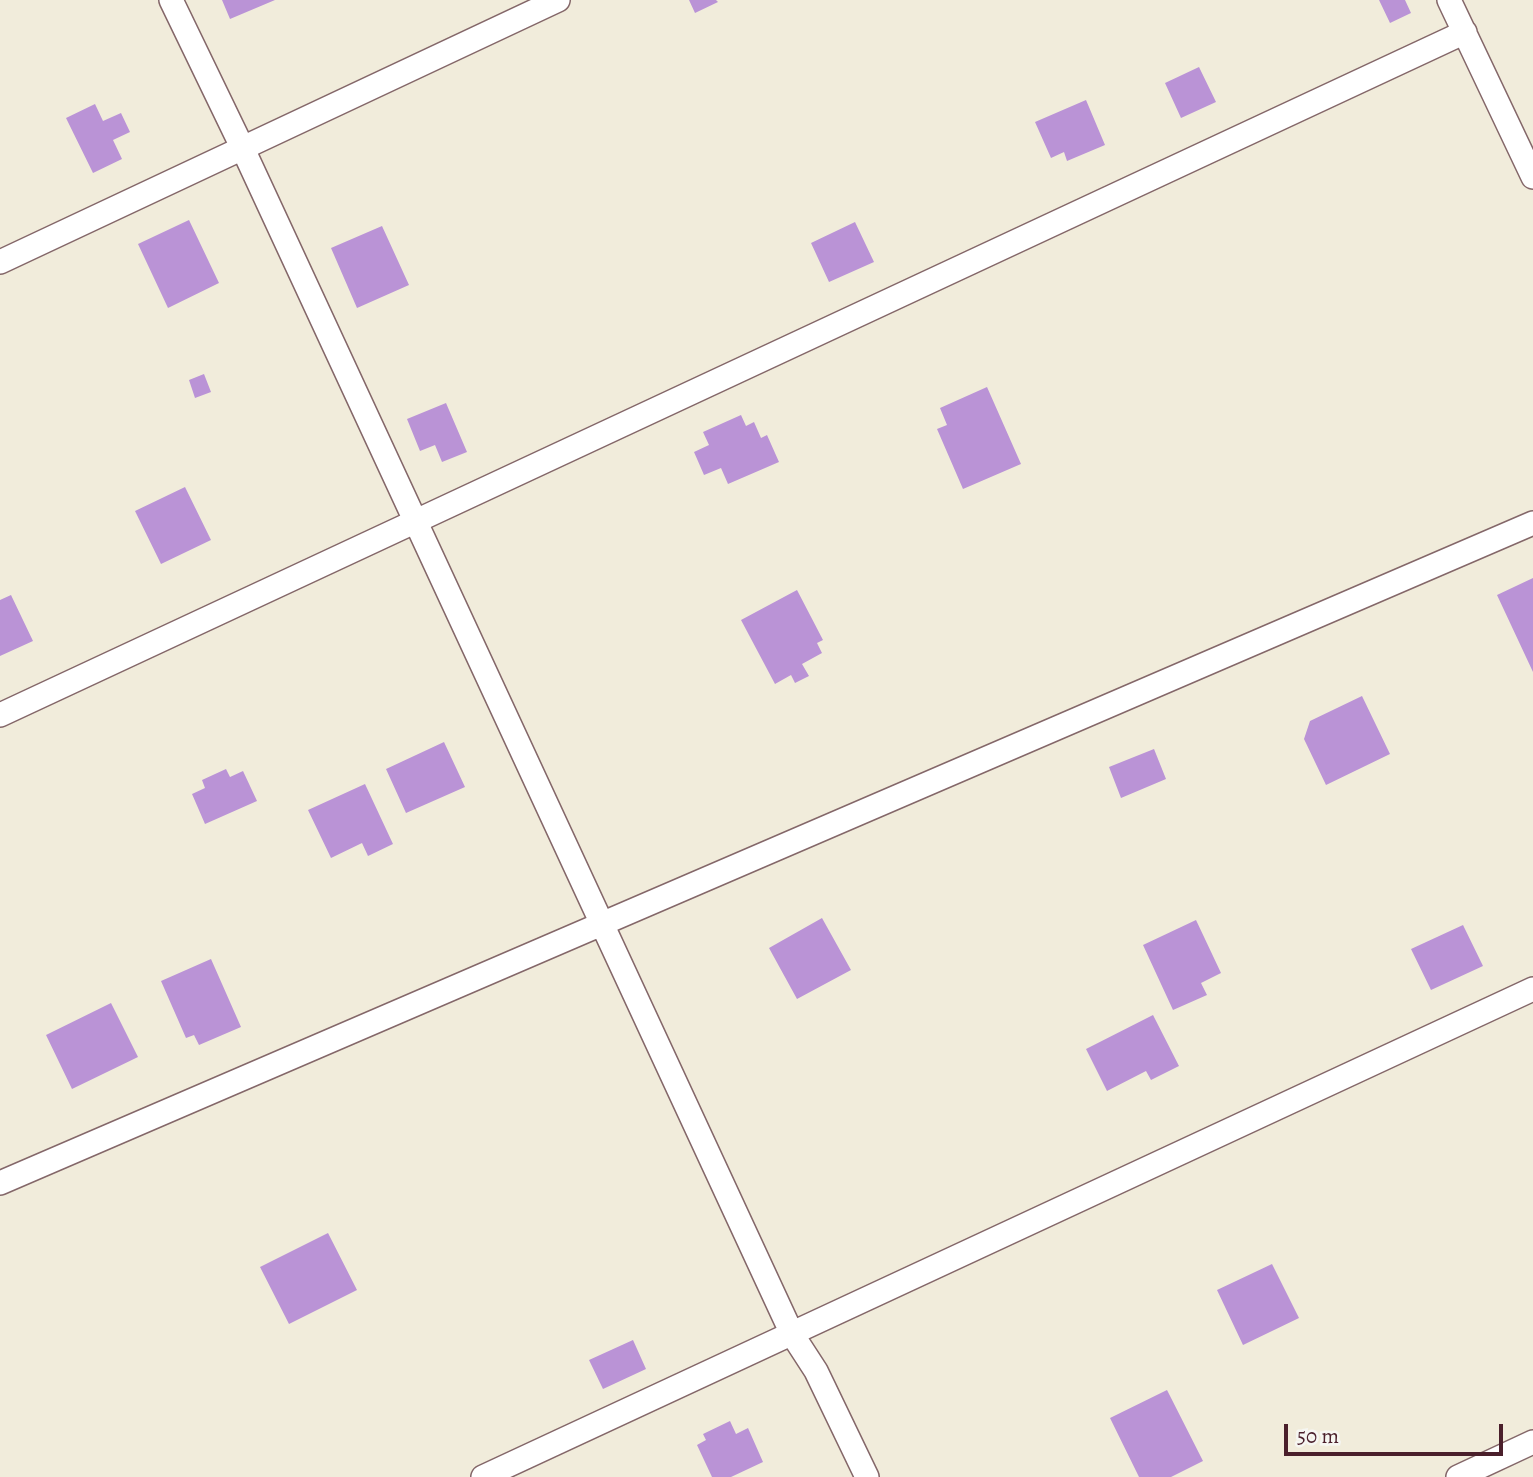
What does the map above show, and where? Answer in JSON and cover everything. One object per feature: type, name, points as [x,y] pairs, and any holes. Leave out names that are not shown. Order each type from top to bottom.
[{"type":"street","points":[[171,0],[243,149],[792,1334],[816,1371],[867,1477]]},
{"type":"street","points":[[0,262],[558,0]]},
{"type":"street","points":[[1449,0],[1533,177]]},
{"type":"street","points":[[0,715],[1465,32]]},
{"type":"street","points":[[0,1183],[1533,523]]},
{"type":"street","points":[[483,1477],[1533,989]]},
{"type":"street","points":[[1458,1477],[1533,1442]]},
{"type":"building","points":[[222,0],[275,0],[230,19]]},
{"type":"building","points":[[689,0],[716,0],[718,2],[695,13]]},
{"type":"building","points":[[1379,0],[1405,0],[1411,13],[1390,23]]},
{"type":"building","points":[[1199,67],[1216,102],[1181,118],[1165,83]]},
{"type":"building","points":[[1086,100],[1105,145],[1067,161],[1064,152],[1051,158],[1035,122]]},
{"type":"building","points":[[95,104],[103,121],[121,113],[130,132],[113,140],[122,159],[93,173],[66,118]]},
{"type":"building","points":[[189,220],[219,283],[168,308],[138,244]]},
{"type":"building","points":[[855,222],[874,262],[829,282],[811,243]]},
{"type":"building","points":[[382,226],[409,285],[357,308],[331,248]]},
{"type":"building","points":[[204,374],[211,392],[195,398],[189,380]]},
{"type":"building","points":[[987,387],[1021,464],[963,489],[937,429],[947,425],[940,408]]},
{"type":"building","points":[[446,403],[467,452],[442,462],[435,445],[420,451],[407,419]]},
{"type":"building","points":[[741,415],[746,426],[754,422],[761,438],[767,435],[779,462],[728,484],[721,468],[704,475],[694,452],[709,445],[703,432]]},
{"type":"building","points":[[185,487],[211,540],[161,564],[135,511]]},
{"type":"building","points":[[1533,578],[1533,672],[1497,595]]},
{"type":"building","points":[[797,590],[823,640],[817,643],[822,653],[802,664],[809,676],[795,683],[791,675],[775,684],[741,620]]},
{"type":"building","points":[[11,595],[33,641],[0,656],[0,600]]},
{"type":"building","points":[[1362,696],[1390,754],[1326,785],[1304,739],[1310,721]]},
{"type":"building","points":[[444,742],[465,787],[406,813],[386,769]]},
{"type":"building","points":[[1154,749],[1166,779],[1121,798],[1109,767]]},
{"type":"building","points":[[226,769],[230,777],[243,771],[257,801],[205,824],[192,794],[205,788],[202,780]]},
{"type":"building","points":[[365,784],[393,844],[368,856],[362,843],[331,858],[308,810]]},
{"type":"building","points":[[822,918],[851,970],[797,999],[769,948]]},
{"type":"building","points":[[1196,920],[1221,973],[1201,983],[1207,995],[1173,1010],[1143,945]]},
{"type":"building","points":[[1463,925],[1483,966],[1431,990],[1411,949]]},
{"type":"building","points":[[211,959],[241,1027],[199,1045],[194,1035],[186,1038],[161,981]]},
{"type":"building","points":[[111,1003],[138,1057],[72,1089],[46,1035]]},
{"type":"building","points":[[1153,1015],[1179,1066],[1151,1080],[1146,1071],[1107,1091],[1086,1049]]},
{"type":"building","points":[[328,1233],[357,1290],[289,1324],[260,1267]]},
{"type":"building","points":[[1272,1264],[1299,1318],[1243,1345],[1217,1290]]},
{"type":"building","points":[[633,1340],[646,1369],[603,1389],[589,1360]]},
{"type":"building","points":[[1167,1390],[1203,1461],[1171,1477],[1139,1477],[1110,1418]]},
{"type":"building","points":[[730,1421],[736,1434],[748,1428],[763,1462],[731,1477],[712,1477],[697,1445],[706,1440],[703,1434]]}]
